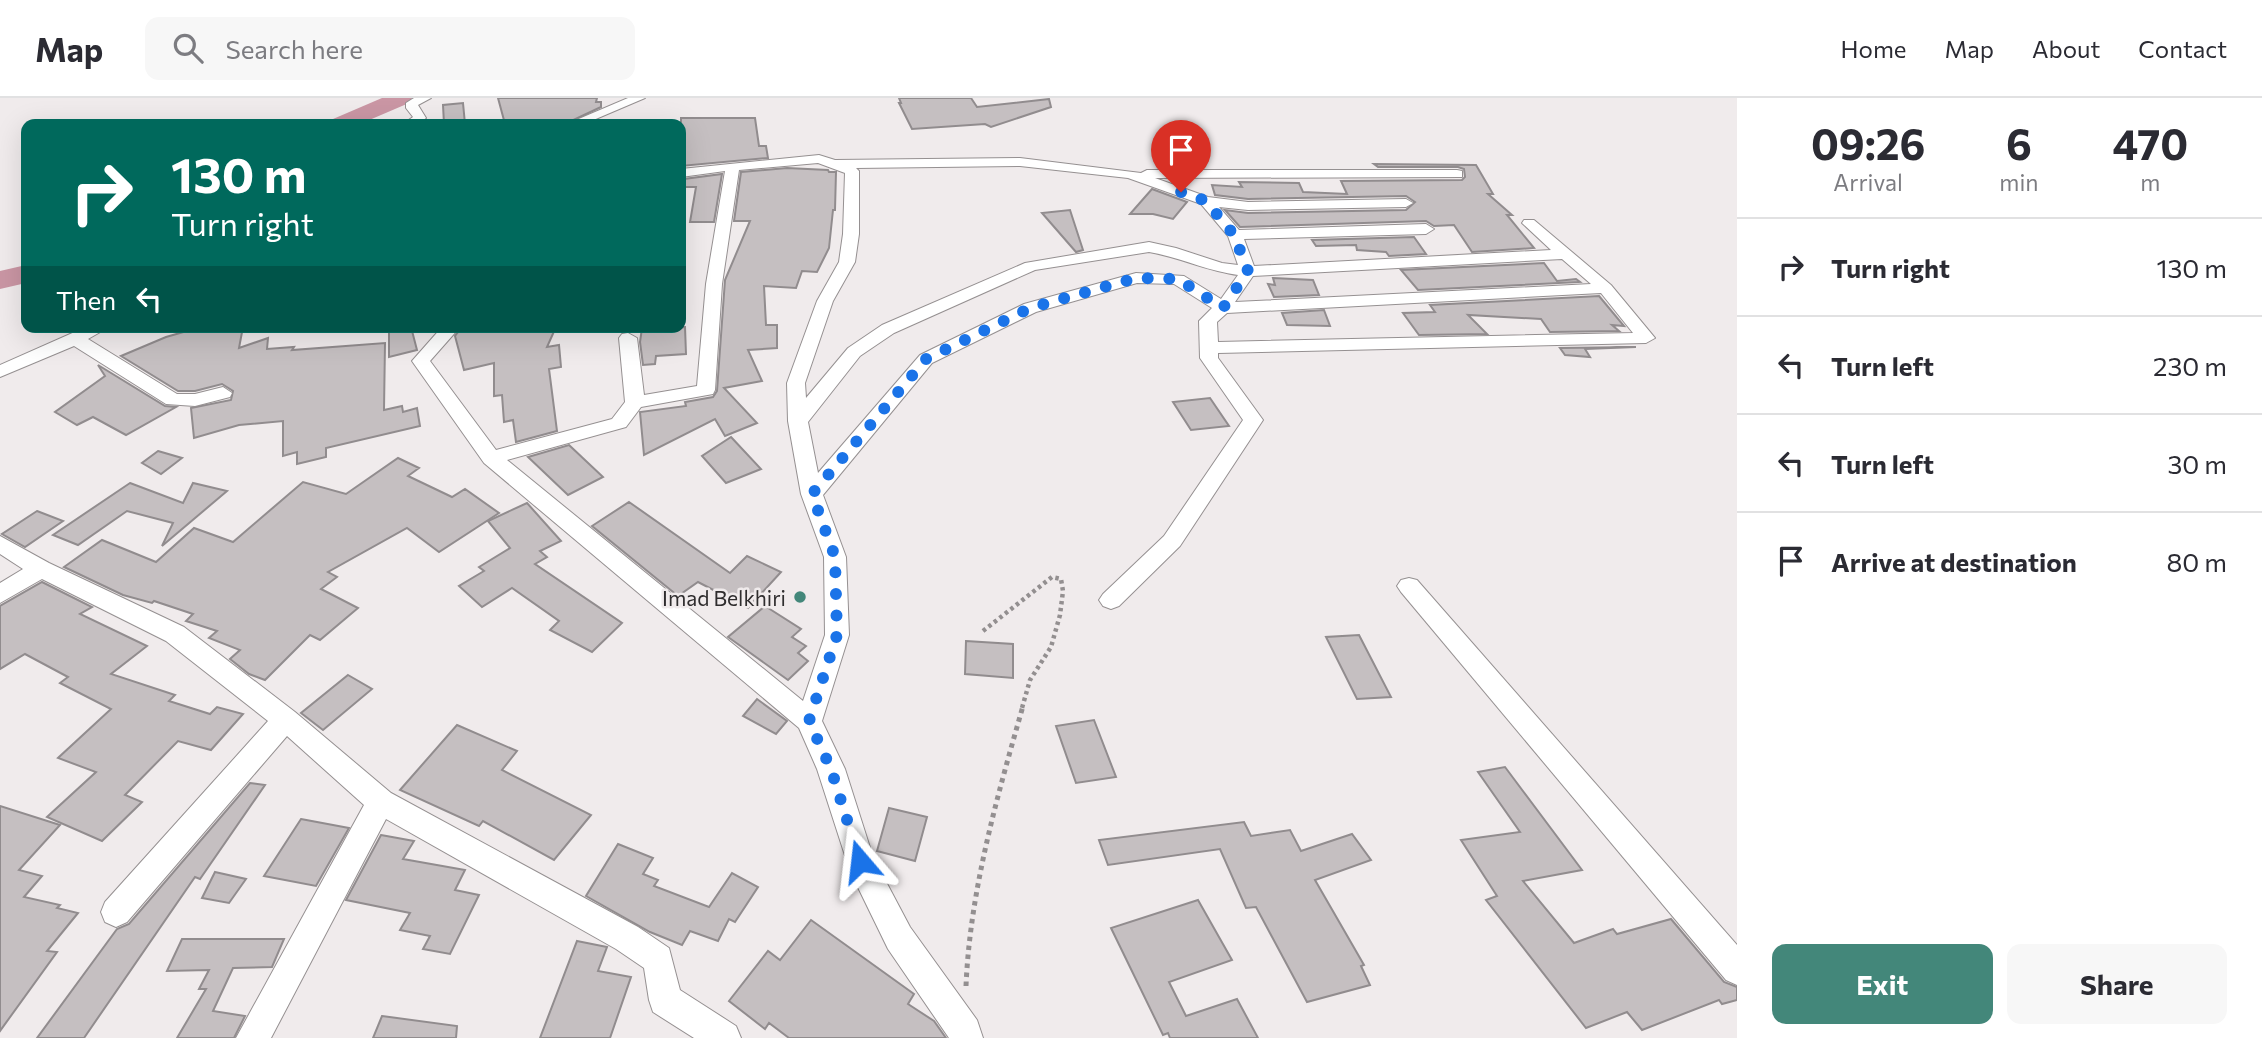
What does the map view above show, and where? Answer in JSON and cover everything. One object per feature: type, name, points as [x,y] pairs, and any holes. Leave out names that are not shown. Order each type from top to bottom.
[{"type":"street","points":[[418,119],[412,103],[425,98]]},
{"type":"street","points":[[586,119],[639,98]]},
{"type":"street","points":[[686,172],[818,159],[837,164],[852,172],[851,234],[847,262],[825,301],[796,383],[798,421],[812,494],[835,557],[837,635],[809,721]]},
{"type":"street","points":[[837,164],[1020,162],[1130,174],[1457,174]]},
{"type":"street","points":[[491,458],[619,423],[635,402],[706,390],[714,284],[733,166]]},
{"type":"street","points":[[1130,174],[1206,201],[1248,206],[1406,203]]},
{"type":"street","points":[[1206,201],[1234,235],[1248,271]]},
{"type":"street","points":[[1210,348],[1646,338],[1605,288],[1529,223]]},
{"type":"street","points":[[1234,235],[1426,229]]},
{"type":"street","points":[[798,421],[854,352],[888,329],[1031,266],[1149,247],[1171,251],[1220,268],[1248,271],[1567,254]]},
{"type":"street","points":[[1111,600],[1172,541],[1253,420],[1209,358],[1208,321],[1223,308],[1248,271]]},
{"type":"street","points":[[812,494],[926,359],[1030,308],[1136,278],[1178,279],[1223,308],[1605,288]]},
{"type":"street","points":[[0,372],[88,333]]},
{"type":"street","points":[[447,333],[421,361],[491,458],[809,721],[831,769],[860,861],[899,938],[965,1032],[966,1038]]},
{"type":"street","points":[[628,338],[635,402]]},
{"type":"street","points":[[75,339],[146,384],[165,392],[173,400],[195,400],[223,393]]},
{"type":"street","points":[[0,544],[41,569],[175,634],[286,720],[381,802],[626,938],[658,959],[665,1000],[724,1038]]},
{"type":"street","points":[[0,594],[41,569]]},
{"type":"street","points":[[1409,586],[1737,969]]},
{"type":"street","points":[[116,912],[286,720]]},
{"type":"street","points":[[253,1038],[381,802]]},
{"type":"path","points":[[966,992],[968,938],[999,791],[1030,680],[1051,647],[1060,615],[1063,591],[1061,579],[1052,576],[983,631]]},
{"type":"building","points":[[498,98],[597,98],[596,102],[601,102],[601,107],[576,119],[504,119]]},
{"type":"building","points":[[899,98],[971,98],[977,107],[1049,99],[1051,107],[991,127],[985,124],[912,129]]},
{"type":"building","points":[[463,103],[465,119],[444,119],[443,105]]},
{"type":"building","points":[[755,118],[759,146],[766,146],[768,158],[686,166],[686,119],[681,119]]},
{"type":"building","points":[[1374,164],[1476,165],[1493,194],[1488,194],[1512,215],[1507,215],[1534,248],[1472,252],[1454,225],[1434,226],[1426,221],[1240,227],[1225,210],[1248,213],[1406,210],[1415,202],[1406,196],[1248,199],[1215,195],[1212,185],[1242,187],[1239,182],[1299,183],[1303,192],[1347,194],[1341,181],[1462,180],[1465,177],[1464,169],[1458,167],[1378,167]]},
{"type":"building","points":[[787,168],[836,172],[835,210],[829,248],[817,272],[802,271],[796,288],[764,286],[766,325],[777,325],[777,348],[748,350],[762,381],[724,388],[757,423],[725,436],[715,419],[644,455],[640,412],[686,406],[685,402],[713,397],[717,391],[725,280],[750,221],[734,221],[741,172]]},
{"type":"building","points":[[722,174],[714,222],[690,222],[696,187],[686,187],[686,179]]},
{"type":"building","points":[[1152,189],[1187,202],[1173,219],[1153,214],[1130,214]]},
{"type":"building","points":[[1070,210],[1083,250],[1076,252],[1042,213]]},
{"type":"building","points":[[1414,237],[1426,254],[1389,256],[1386,252],[1357,250],[1356,245],[1316,246],[1312,240]]},
{"type":"building","points":[[1544,263],[1557,281],[1576,279],[1580,282],[1418,290],[1401,270]]},
{"type":"building","points":[[1273,278],[1313,280],[1319,295],[1274,297],[1268,284],[1275,285]]},
{"type":"building","points":[[1599,296],[1624,326],[1612,325],[1619,331],[1550,332],[1541,319],[1468,315],[1487,334],[1419,335],[1403,313],[1435,312],[1430,305]]},
{"type":"building","points":[[1324,310],[1330,326],[1287,325],[1282,313]]},
{"type":"building","points":[[180,333],[242,333],[239,348],[268,338],[267,349],[294,347],[292,350],[385,343],[384,410],[402,406],[403,412],[417,408],[420,426],[326,448],[326,457],[297,464],[297,452],[283,456],[283,421],[239,425],[194,438],[191,408],[231,400],[233,391],[222,384],[195,391],[178,391],[121,356]]},
{"type":"building","points":[[389,333],[413,333],[417,350],[389,357]]},
{"type":"building","points":[[457,333],[553,333],[547,347],[559,345],[561,367],[549,369],[557,431],[516,442],[513,420],[504,422],[502,395],[494,396],[494,363],[464,370],[455,336]]},
{"type":"building","points":[[641,333],[685,333],[686,354],[656,356],[655,364],[643,365]]},
{"type":"building","points":[[1636,347],[1585,349],[1590,357],[1565,355],[1560,348]]},
{"type":"building","points":[[98,365],[165,406],[176,407],[126,435],[93,417],[77,425],[55,412],[105,376]]},
{"type":"building","points":[[1210,398],[1229,426],[1191,430],[1173,402]]},
{"type":"building","points":[[731,437],[761,469],[726,483],[702,456]]},
{"type":"building","points":[[569,445],[603,477],[568,495],[528,457]]},
{"type":"building","points":[[158,451],[182,458],[161,474],[142,463]]},
{"type":"building","points":[[398,458],[419,468],[408,476],[452,497],[465,489],[499,513],[439,552],[407,528],[328,572],[337,577],[321,589],[358,608],[320,640],[310,635],[265,680],[249,674],[230,659],[240,650],[209,638],[217,631],[186,621],[193,614],[154,601],[152,603],[123,595],[64,567],[102,540],[156,562],[194,528],[233,542],[303,482],[346,494]]},
{"type":"building","points":[[130,483],[183,503],[193,483],[227,491],[162,546],[173,523],[127,511],[78,545],[53,535]]},
{"type":"building","points":[[629,502],[730,573],[747,556],[781,572],[748,608],[698,582],[678,596],[592,526]]},
{"type":"building","points":[[527,503],[561,541],[540,551],[547,557],[535,564],[622,623],[592,652],[550,630],[559,621],[512,588],[482,607],[459,586],[484,571],[479,567],[510,548],[488,521]]},
{"type":"building","points":[[37,511],[63,521],[25,547],[2,534]]},
{"type":"building","points":[[42,582],[92,607],[80,614],[147,646],[111,674],[175,695],[169,701],[210,714],[217,707],[243,714],[211,750],[178,741],[125,795],[142,802],[102,841],[47,817],[96,772],[58,758],[111,709],[60,683],[68,677],[25,654],[0,669],[0,606]]},
{"type":"building","points":[[765,606],[801,629],[792,637],[806,646],[798,653],[808,661],[788,680],[728,637]]},
{"type":"building","points":[[1359,635],[1391,697],[1357,699],[1326,637]]},
{"type":"building","points":[[966,641],[1013,644],[1013,678],[965,674]]},
{"type":"building","points":[[348,675],[372,689],[323,730],[301,713]]},
{"type":"building","points":[[757,699],[787,721],[776,734],[743,716]]},
{"type":"building","points":[[1094,720],[1116,777],[1076,783],[1056,726]]},
{"type":"building","points":[[457,725],[517,751],[502,770],[591,815],[554,860],[483,821],[479,826],[400,790]]},
{"type":"building","points":[[1505,767],[1582,870],[1523,881],[1574,943],[1613,929],[1617,934],[1671,919],[1724,982],[1737,987],[1737,1000],[1722,1004],[1719,1000],[1642,1030],[1627,1012],[1586,1028],[1486,900],[1497,896],[1461,840],[1520,832],[1478,772]]},
{"type":"building","points":[[250,783],[265,785],[200,879],[195,877],[84,1038],[37,1038],[117,929],[129,924]]},
{"type":"building","points":[[0,806],[60,825],[19,870],[42,876],[24,897],[60,905],[57,908],[78,913],[47,951],[57,952],[0,1031]]},
{"type":"building","points":[[889,808],[927,817],[915,861],[877,851]]},
{"type":"building","points":[[301,819],[349,828],[316,886],[264,876]]},
{"type":"building","points":[[1244,822],[1251,836],[1290,830],[1301,851],[1352,834],[1371,860],[1315,880],[1364,965],[1361,966],[1370,985],[1307,1002],[1256,907],[1246,908],[1220,849],[1108,865],[1099,840]]},
{"type":"building","points":[[381,835],[414,841],[403,859],[465,870],[455,890],[479,895],[450,954],[423,949],[430,936],[400,930],[410,913],[346,900]]},
{"type":"building","points":[[618,844],[653,858],[643,874],[658,880],[654,886],[709,907],[732,873],[758,887],[735,922],[729,919],[718,941],[690,931],[682,945],[650,932],[586,896]]},
{"type":"building","points":[[215,872],[246,879],[229,903],[202,898]]},
{"type":"building","points":[[1198,900],[1232,960],[1169,982],[1186,1016],[1237,999],[1258,1038],[1170,1038],[1168,1033],[1163,1035],[1111,928]]},
{"type":"building","points":[[811,920],[914,994],[908,1004],[934,1021],[946,1038],[789,1038],[769,1023],[765,1029],[729,1001],[768,951],[780,960]]},
{"type":"building","points":[[182,939],[284,939],[272,967],[233,968],[213,1011],[245,1016],[234,1038],[177,1038],[206,989],[199,989],[209,970],[167,971]]},
{"type":"building","points":[[577,941],[607,947],[598,971],[631,977],[610,1038],[540,1038]]},
{"type":"building","points":[[382,1016],[457,1026],[456,1038],[373,1038]]},
{"type":"waterway","points":[[353,119],[401,98]]},
{"type":"waterway","points":[[0,280],[21,275]]},
{"type":"place","name":"Imad Belkhiri","points":[[800,597]]},
{"type":"route","points":[[860,861],[831,769],[809,721],[837,635],[835,557],[812,494],[926,359],[1030,308],[1136,278],[1178,279],[1223,308],[1248,271],[1234,235],[1206,201],[1181,192]]}]
